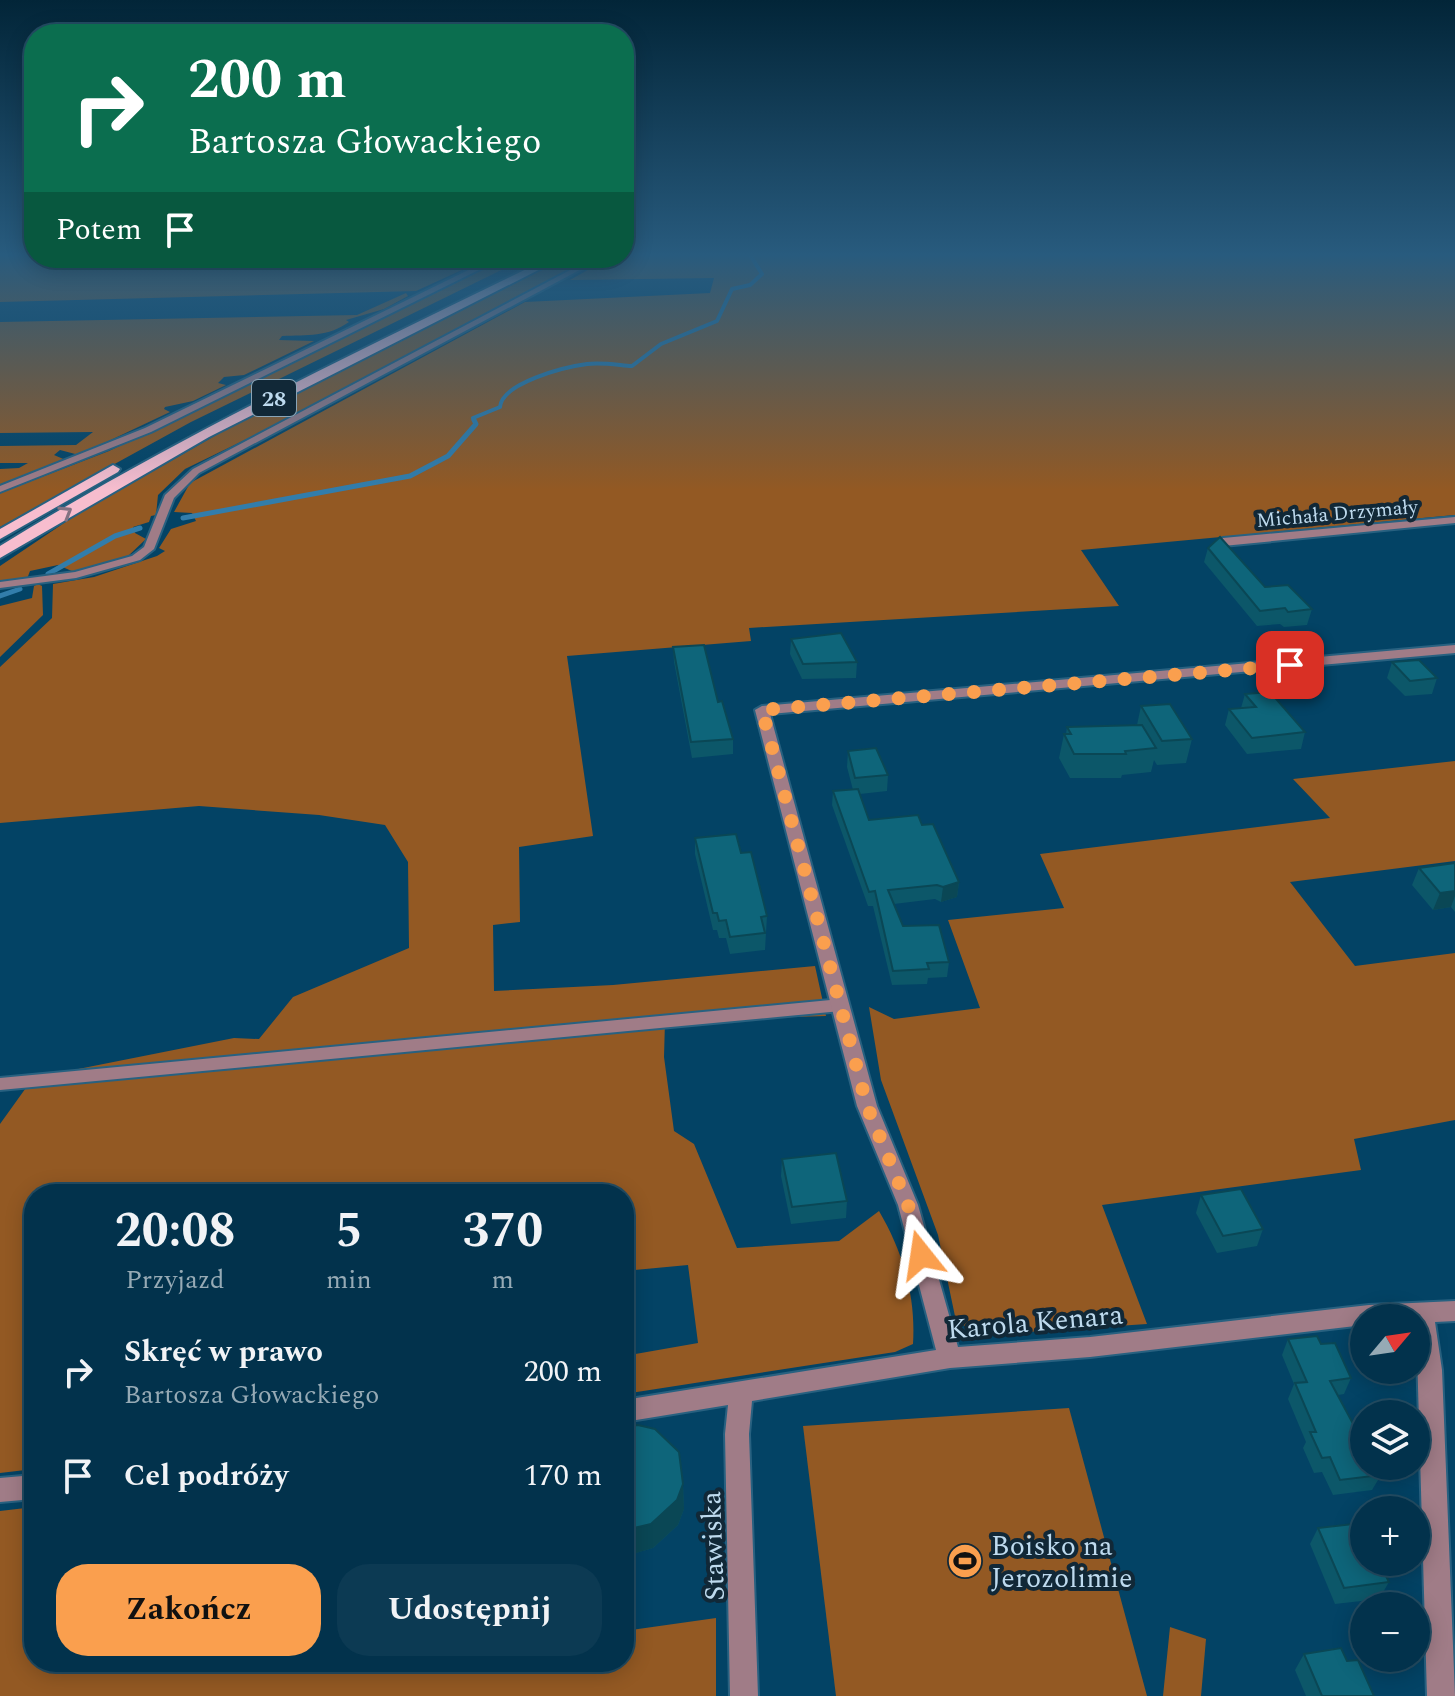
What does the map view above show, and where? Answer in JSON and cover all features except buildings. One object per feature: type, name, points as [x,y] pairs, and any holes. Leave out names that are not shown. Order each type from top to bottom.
[{"type":"main road","name":"28","points":[[0,535],[211,417],[384,332]]},
{"type":"main road","name":"28","points":[[0,553],[183,446],[409,332]]},
{"type":"street","name":"Michała Drzymały","points":[[1223,542],[1455,520]]},
{"type":"street","points":[[950,1358],[908,1205],[867,1106],[762,710],[1455,649]]},
{"type":"street","name":"Karola Kenara","points":[[1430,1313],[1455,1311]]},
{"type":"street","name":"Karola Kenara","points":[[634,1409],[950,1358],[1090,1347],[1350,1317]]},
{"type":"street","points":[[1430,1363],[1441,1696]]},
{"type":"street","name":"Stawiska","points":[[741,1393],[737,1434],[744,1696]]},
{"type":"street","points":[[0,1490],[24,1488]]},
{"type":"lane","points":[[0,489],[148,430],[348,332]]},
{"type":"lane","points":[[0,585],[76,575],[136,558],[149,549],[169,497],[196,471],[458,332]]},
{"type":"lane","points":[[0,1084],[841,1005]]},
{"type":"shaded area","points":[[0,332],[324,332],[282,336],[279,340],[314,341],[244,375],[224,377],[218,383],[226,385],[193,401],[165,407],[170,412],[79,455],[60,450],[54,455],[68,461],[0,486],[0,469],[19,468],[28,463],[0,463],[0,446],[76,445],[93,432],[0,433]]},
{"type":"shaded area","points":[[353,332],[375,332],[191,422],[0,527],[0,493],[109,451]]},
{"type":"shaded area","points":[[418,332],[453,332],[185,469],[158,495],[156,515],[151,516],[149,522],[133,527],[135,533],[146,539],[126,558],[74,572],[58,565],[30,571],[27,579],[0,582],[0,566],[73,517],[239,422]]},
{"type":"shaded area","points":[[469,332],[1455,332],[1455,515],[1081,550],[1119,606],[749,628],[751,641],[567,656],[593,836],[519,847],[520,922],[493,925],[494,991],[613,985],[815,966],[826,1016],[665,1021],[664,1057],[674,1131],[694,1144],[737,1248],[839,1241],[879,1211],[895,1242],[906,1275],[912,1309],[913,1344],[895,1352],[634,1392],[634,1354],[698,1343],[688,1265],[634,1270],[634,1184],[24,1184],[24,1470],[0,1473],[0,1124],[33,1078],[234,1038],[259,1039],[293,997],[409,948],[408,862],[385,825],[319,815],[199,806],[0,823],[0,667],[52,618],[53,584],[94,577],[157,556],[165,551],[159,548],[171,529],[196,521],[192,513],[174,512],[190,483]]},
{"type":"shaded area","points":[[34,586],[42,586],[43,615],[0,657],[0,606],[32,598]]},
{"type":"shaded area","points":[[1455,761],[1455,861],[1290,882],[1355,966],[1455,953],[1455,1120],[1354,1139],[1361,1170],[1102,1205],[1147,1324],[980,1335],[956,1321],[938,1235],[881,1080],[869,1007],[894,1019],[980,1008],[948,920],[1064,908],[1040,854],[1330,818],[1293,779]]},
{"type":"shaded area","name":"Boisko na Jerozolimie","points":[[1069,1408],[1147,1696],[836,1696],[803,1426]]},
{"type":"shaded area","points":[[24,1508],[24,1672],[634,1672],[634,1630],[716,1618],[716,1696],[0,1696],[0,1511]]},
{"type":"shaded area","points":[[1170,1627],[1206,1639],[1201,1696],[1163,1696]]},
{"type":"waterway","points":[[183,518],[410,476],[448,456],[476,424],[473,418],[500,407],[503,398],[522,384],[587,364],[632,366],[661,344],[690,332]]},
{"type":"waterway","points":[[48,574],[115,536],[140,528]]},
{"type":"waterway","points":[[0,596],[20,589]]},
{"type":"place","name":"Boisko na Jerozolimie","points":[[965,1561]]},
{"type":"route","points":[[921,1255],[908,1205],[867,1106],[762,710],[1290,665]]}]
